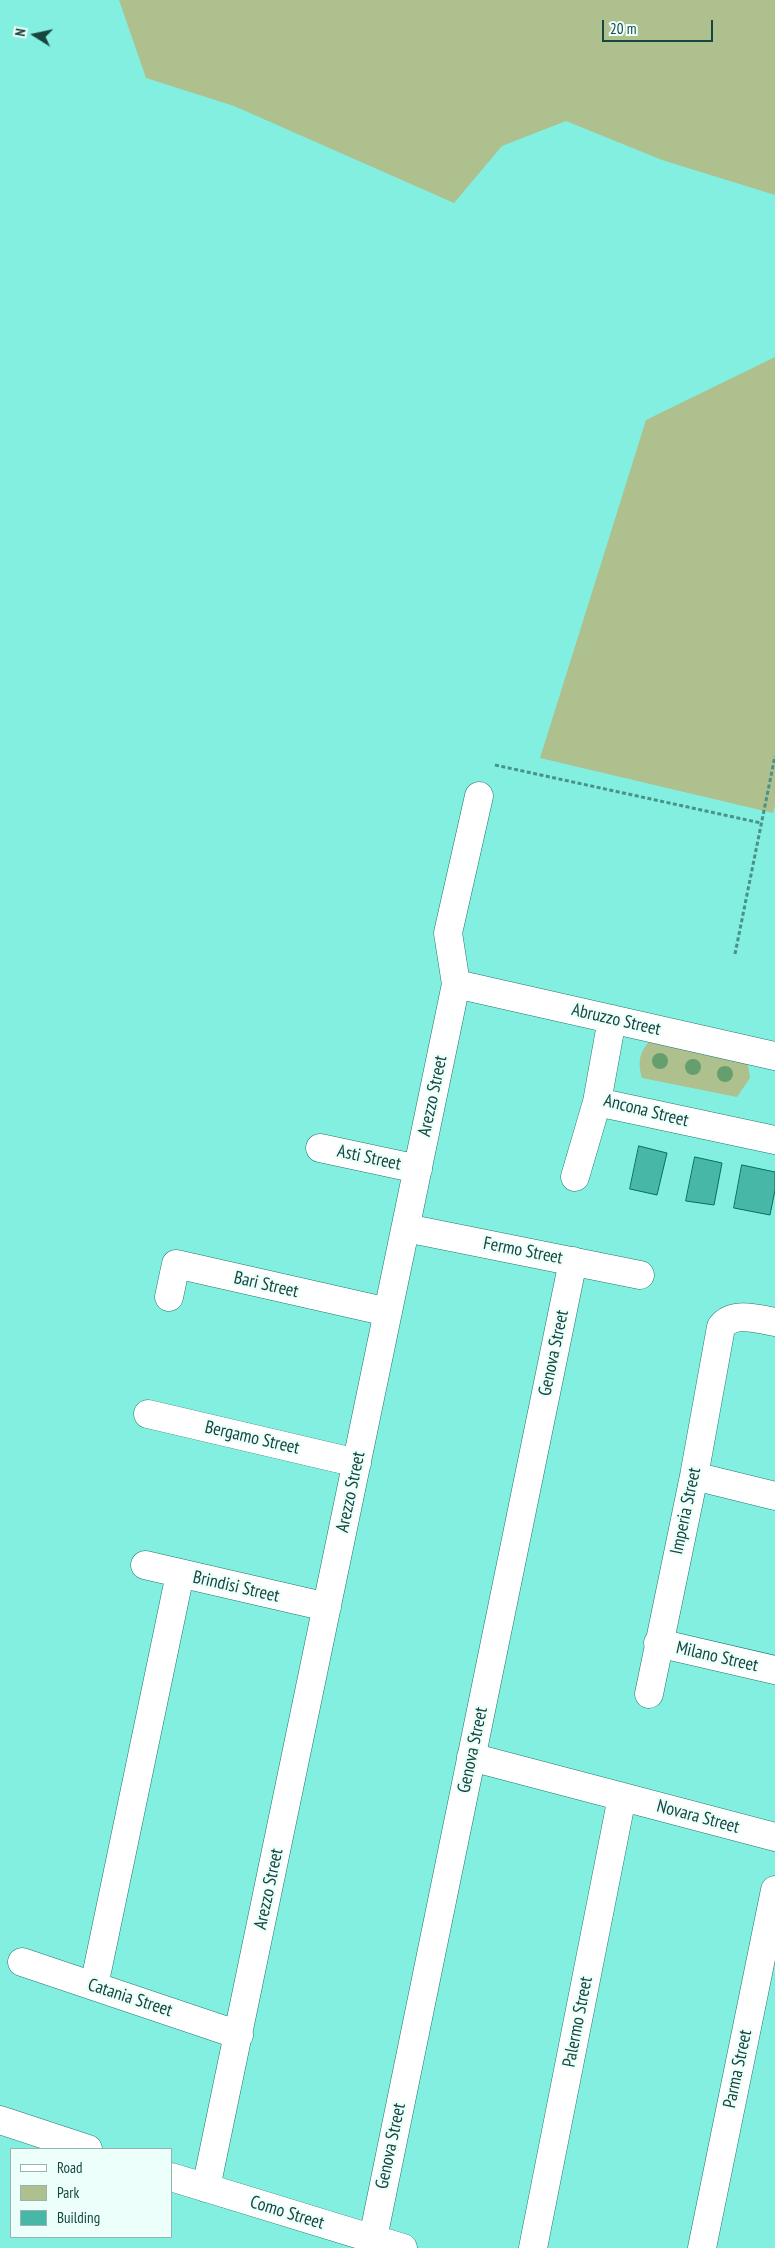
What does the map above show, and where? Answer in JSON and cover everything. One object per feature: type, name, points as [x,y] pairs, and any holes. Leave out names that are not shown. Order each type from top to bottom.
[{"type":"street","name":"Arezzo Street","points":[[206,2188],[456,984],[448,933],[479,796]]},
{"type":"street","name":"Abruzzo Street","points":[[456,984],[774,1053]]},
{"type":"street","name":"Ancona Street","points":[[612,1019],[597,1102],[775,1140]]},
{"type":"street","points":[[575,1177],[597,1102]]},
{"type":"street","name":"Asti Street","points":[[320,1148],[418,1169]]},
{"type":"street","name":"Fermo Street","points":[[406,1228],[640,1275]]},
{"type":"street","name":"Genova Street","points":[[373,2238],[573,1261]]},
{"type":"street","name":"Bari Street","points":[[169,1297],[176,1264],[388,1312]]},
{"type":"street","name":"Imperia Street","points":[[648,1694],[694,1476],[721,1327],[724,1323],[744,1316],[775,1322]]},
{"type":"street","name":"Bergamo Street","points":[[148,1414],[357,1463]]},
{"type":"street","points":[[694,1476],[775,1496]]},
{"type":"street","name":"Brindisi Street","points":[[145,1565],[327,1607]]},
{"type":"street","points":[[94,1986],[180,1574]]},
{"type":"street","name":"Milano Street","points":[[658,1643],[775,1670]]},
{"type":"street","name":"Novara Street","points":[[471,1757],[775,1837]]},
{"type":"street","name":"Palermo Street","points":[[534,2248],[622,1796]]},
{"type":"street","name":"Parma Street","points":[[702,2248],[775,1890]]},
{"type":"street","name":"Catania Street","points":[[22,1962],[238,2034]]},
{"type":"street","points":[[0,2120],[85,2148]]},
{"type":"street","name":"Como Street","points":[[172,2177],[403,2248]]},
{"type":"path","points":[[735,954],[775,756]]},
{"type":"path","points":[[494,765],[761,823]]},
{"type":"green space","points":[[119,0],[775,0],[775,195],[662,160],[566,121],[502,146],[454,203],[234,106],[146,78]]},
{"type":"green space","points":[[775,357],[775,805],[773,813],[540,758],[646,420]]},
{"type":"green space","points":[[653,1038],[747,1058],[750,1078],[737,1097],[642,1078],[640,1061],[642,1051]]},
{"type":"building","points":[[639,1146],[667,1153],[657,1195],[630,1189]]},
{"type":"building","points":[[695,1157],[722,1163],[714,1205],[686,1201]]},
{"type":"building","points":[[742,1165],[775,1172],[775,1190],[770,1215],[734,1208]]}]
